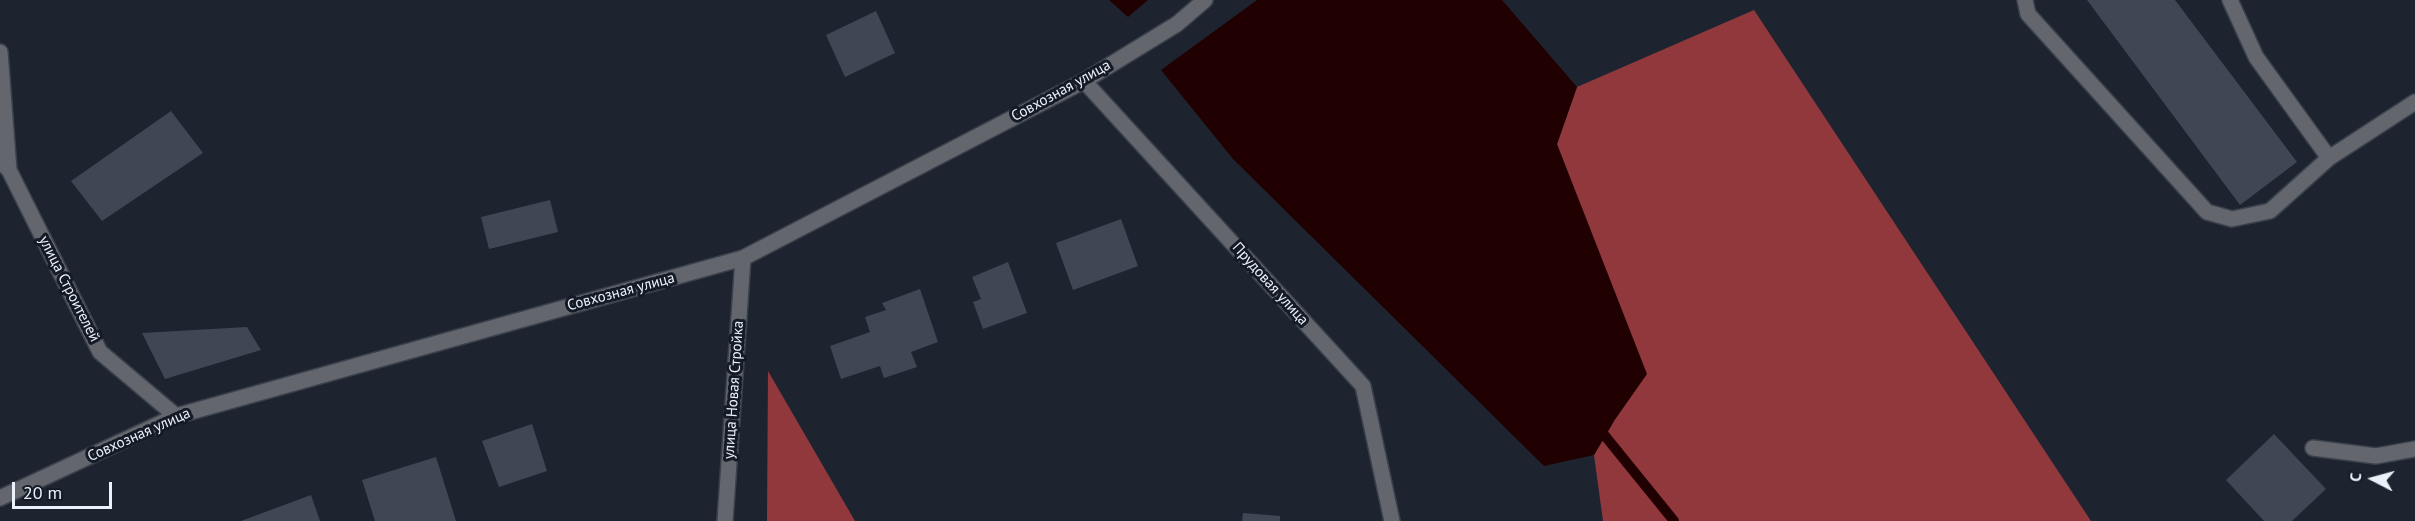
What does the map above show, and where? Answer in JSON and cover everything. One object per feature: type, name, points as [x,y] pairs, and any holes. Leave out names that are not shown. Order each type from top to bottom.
[{"type":"street","name":"Совхозная улица","points":[[0,498],[176,416],[744,258],[1084,81],[1177,24],[1205,0]]},
{"type":"street","points":[[2025,0],[2028,14],[2207,212],[2232,219],[2270,211],[2329,158],[2415,102]]},
{"type":"street","points":[[2230,0],[2256,57],[2329,158]]},
{"type":"street","name":"улица Строителей","points":[[0,52],[4,166],[100,351],[176,416]]},
{"type":"street","name":"Прудовая улица","points":[[1084,81],[1363,386],[1392,521]]},
{"type":"street","name":"улица Новая Стройка","points":[[725,521],[744,258]]},
{"type":"street","points":[[2313,448],[2376,456],[2415,449]]},
{"type":"shaded area","points":[[1109,0],[1148,0],[1128,17]]},
{"type":"shaded area","points":[[1257,0],[1502,0],[1577,87],[1557,144],[1647,374],[1614,421],[1594,455],[1544,466],[1233,159],[1161,70]]},
{"type":"shaded area","points":[[1754,10],[2091,521],[1603,521],[1594,455],[1614,421],[1557,144],[1577,87]]},
{"type":"shaded area","points":[[768,371],[855,521],[767,521]]},
{"type":"building","points":[[2087,0],[2175,0],[2297,162],[2240,205]]},
{"type":"building","points":[[876,11],[895,53],[845,77],[826,35]]},
{"type":"building","points":[[171,111],[203,153],[102,221],[71,181]]},
{"type":"building","points":[[550,200],[558,232],[489,249],[481,217]]},
{"type":"building","points":[[1121,219],[1138,266],[1073,290],[1056,243]]},
{"type":"building","points":[[1008,262],[1027,313],[983,329],[973,302],[981,299],[972,277]]},
{"type":"building","points":[[920,289],[938,342],[911,352],[917,367],[884,378],[880,366],[841,379],[830,346],[870,332],[865,317],[886,310],[882,303]]},
{"type":"building","points":[[247,327],[261,350],[165,379],[142,333]]},
{"type":"building","points":[[532,424],[547,471],[499,487],[482,441]]},
{"type":"building","points":[[2274,434],[2326,489],[2292,521],[2264,521],[2226,480]]},
{"type":"building","points":[[436,457],[456,521],[375,521],[362,480]]},
{"type":"building","points":[[311,495],[320,521],[241,521]]},
{"type":"building","points":[[1243,513],[1280,516],[1280,521],[1242,521]]},
{"type":"waterway","points":[[1597,426],[1674,521]]}]
